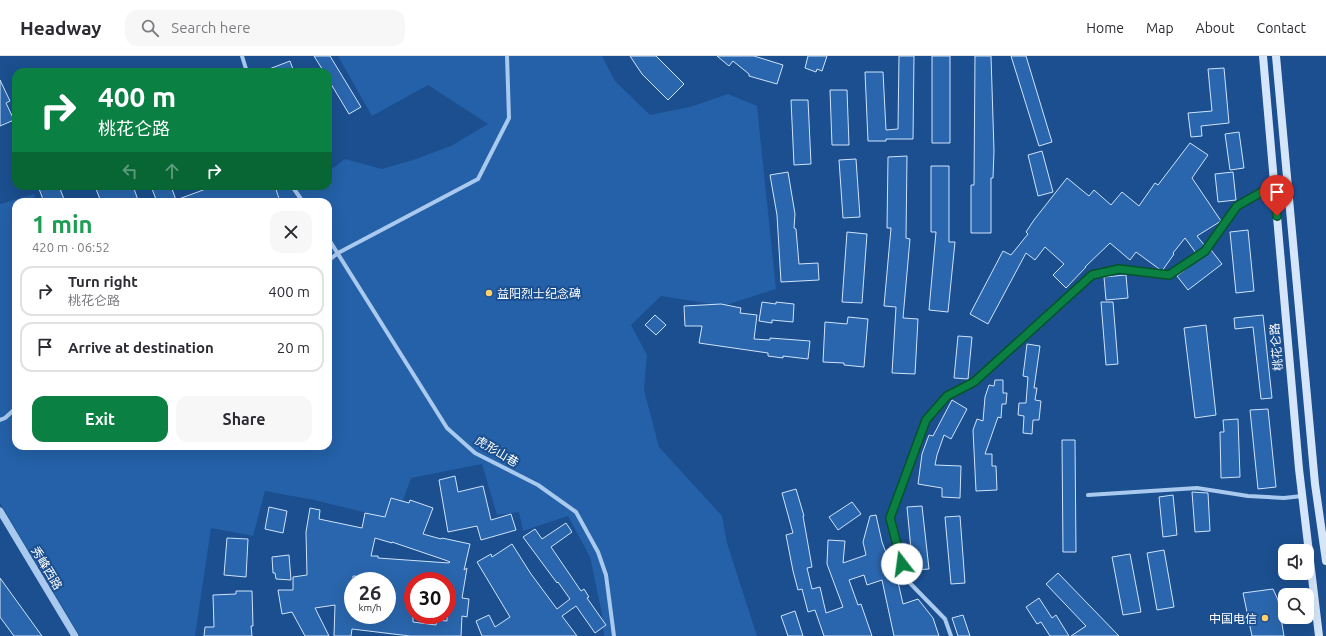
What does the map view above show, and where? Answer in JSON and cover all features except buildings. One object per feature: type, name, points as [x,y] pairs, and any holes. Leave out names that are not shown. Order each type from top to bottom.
[{"type":"main road","name":"桃花仑路","points":[[1263,56],[1302,496],[1319,636]]},
{"type":"main road","points":[[1276,56],[1315,484],[1326,561]]},
{"type":"main road","points":[[1319,514],[1326,528]]},
{"type":"street","points":[[242,56],[246,68]]},
{"type":"street","points":[[332,258],[338,253],[478,179],[509,118],[507,56]]},
{"type":"street","points":[[951,636],[945,619],[906,579],[890,518],[926,420],[947,396],[974,382],[1092,275],[1119,269],[1169,275],[1205,251],[1237,206],[1274,185]]},
{"type":"street","name":"虎形山巷","points":[[332,244],[447,428],[475,453],[538,485],[576,512],[598,552],[606,575],[614,636]]},
{"type":"street","points":[[0,420],[5,418],[12,412]]},
{"type":"street","points":[[1088,495],[1197,488],[1248,496],[1284,498],[1302,496]]},
{"type":"street","name":"秀峰西路","points":[[0,511],[75,636]]},
{"type":"shaded area","points":[[338,56],[602,56],[615,81],[650,115],[690,107],[728,94],[757,106],[776,289],[723,306],[661,296],[631,325],[647,355],[644,390],[659,447],[722,516],[727,543],[757,636],[604,636],[602,614],[590,557],[568,516],[523,531],[519,512],[497,515],[482,464],[411,478],[396,520],[314,500],[265,491],[253,536],[211,528],[195,636],[80,636],[0,503],[0,204],[12,200],[12,450],[332,450],[332,198],[278,198],[276,190],[332,190],[332,169],[345,159],[382,169],[413,160],[451,146],[488,124],[428,85],[372,116]]},
{"type":"shaded area","points":[[34,194],[36,198],[20,198]]},
{"type":"place","name":"益阳烈士纪念碑","points":[[489,293]]},
{"type":"place","name":"中国电信","points":[[1265,618]]},
{"type":"route","points":[[902,564],[890,518],[926,420],[947,396],[974,382],[1092,275],[1119,269],[1169,275],[1205,251],[1237,206],[1274,185],[1277,216]]}]
